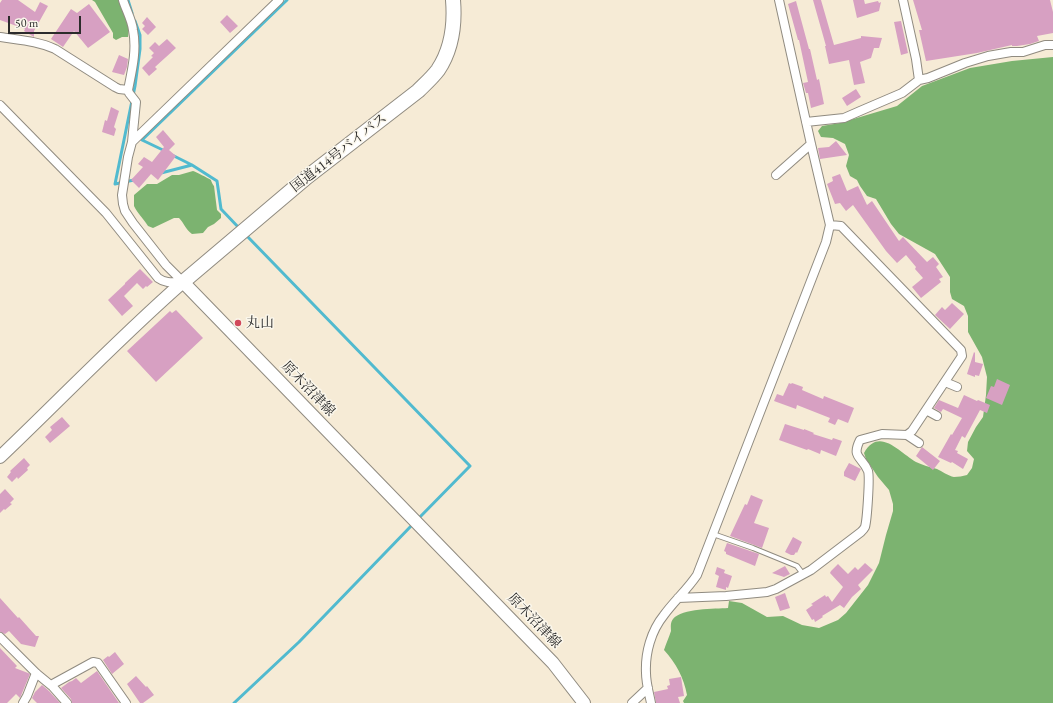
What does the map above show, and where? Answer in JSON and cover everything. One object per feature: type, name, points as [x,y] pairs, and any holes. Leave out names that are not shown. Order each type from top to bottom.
[{"type":"highway","name":"国道414号バイパス","points":[[183,282],[307,177],[418,91],[429,80],[438,70],[447,52],[454,19],[453,0]]},
{"type":"main road","points":[[0,457],[120,340],[183,282]]},
{"type":"main road","name":"原木沼津線","points":[[183,282],[553,663],[584,703]]},
{"type":"street","points":[[123,0],[133,29],[135,47],[129,92]]},
{"type":"street","points":[[132,142],[279,0]]},
{"type":"street","points":[[651,703],[646,667],[650,640],[663,615],[691,585],[697,575],[826,242],[830,225],[780,0]]},
{"type":"street","points":[[903,0],[919,80]]},
{"type":"street","points":[[0,37],[40,43],[48,46],[119,89],[129,92],[135,101],[132,142],[128,157],[122,204],[133,223],[166,265],[183,282]]},
{"type":"street","points":[[806,122],[844,118],[902,93],[919,80],[928,78],[965,63],[988,56],[1011,52],[1023,52],[1053,44]]},
{"type":"street","points":[[0,105],[106,213],[158,278],[163,282],[168,283],[183,282]]},
{"type":"street","points":[[776,175],[811,144]]},
{"type":"street","points":[[830,225],[841,226],[961,350],[962,356],[912,431],[907,435]]},
{"type":"street","points":[[945,382],[956,387]]},
{"type":"street","points":[[926,410],[937,416]]},
{"type":"street","points":[[678,598],[767,592],[776,589],[817,565],[861,532],[864,528],[868,505],[869,476],[868,471],[858,457],[857,446],[860,440],[882,434],[907,435],[919,443]]},
{"type":"street","points":[[0,637],[36,673],[51,685],[67,703]]},
{"type":"street","points":[[51,685],[93,662],[98,663],[126,703]]},
{"type":"street","points":[[23,703],[28,696],[36,673]]},
{"type":"street","points":[[632,703],[648,688]]},
{"type":"lane","points":[[713,534],[797,566],[803,574]]},
{"type":"green space","points":[[92,0],[119,0],[129,27],[128,37],[122,37],[116,40],[113,38],[113,33],[95,2]]},
{"type":"green space","points":[[1053,57],[1053,703],[684,703],[683,701],[687,695],[682,677],[676,665],[664,650],[671,631],[671,622],[677,615],[691,611],[728,608],[729,601],[742,603],[767,617],[783,616],[802,625],[819,628],[838,620],[846,613],[868,585],[879,563],[893,511],[893,504],[889,490],[866,459],[864,453],[870,445],[876,442],[890,444],[916,462],[954,477],[967,475],[972,468],[974,459],[967,451],[968,442],[983,417],[987,377],[982,357],[968,332],[968,316],[964,306],[952,299],[950,292],[950,277],[935,254],[899,234],[876,199],[867,196],[857,180],[850,176],[846,166],[849,155],[845,144],[833,138],[821,137],[818,131],[822,126],[840,123],[897,106],[922,86],[970,68],[1012,61]]},
{"type":"green space","points":[[193,171],[211,180],[214,186],[217,210],[221,214],[221,218],[208,227],[203,233],[192,234],[188,231],[179,218],[174,218],[153,228],[148,226],[134,206],[134,195],[147,184],[157,184],[172,175],[179,175]]},
{"type":"building","points":[[2,0],[18,0],[35,12],[40,2],[48,6],[34,31],[34,37],[24,31],[25,29],[0,20],[0,3]]},
{"type":"building","points":[[813,0],[821,0],[834,45],[861,38],[861,36],[882,38],[879,48],[874,48],[871,58],[860,62],[865,83],[854,85],[849,60],[829,64],[826,46]]},
{"type":"building","points":[[853,0],[864,0],[865,4],[878,1],[879,3],[881,2],[879,11],[857,18]]},
{"type":"building","points":[[913,0],[1050,0],[1053,12],[1053,33],[1037,36],[1039,41],[1030,44],[1017,46],[1012,45],[977,53],[926,61],[919,30],[922,30]]},
{"type":"building","points":[[796,1],[817,80],[819,79],[824,104],[811,108],[808,93],[806,93],[803,83],[808,82],[799,40],[788,4]]},
{"type":"building","points":[[89,4],[110,32],[88,48],[74,31],[63,47],[51,39],[71,9],[77,13]]},
{"type":"building","points":[[227,15],[238,26],[230,33],[220,22]]},
{"type":"building","points":[[147,17],[156,27],[148,35],[142,29],[145,26],[142,23]]},
{"type":"building","points":[[901,21],[908,53],[901,55],[894,22]]},
{"type":"building","points":[[167,39],[176,48],[155,67],[157,69],[149,76],[142,68],[153,57],[151,56],[154,53],[149,48],[155,42],[159,46]]},
{"type":"building","points":[[119,55],[128,59],[124,75],[112,72]]},
{"type":"building","points":[[856,89],[861,97],[847,106],[842,98]]},
{"type":"building","points":[[111,107],[119,111],[114,127],[116,129],[114,136],[102,132],[105,120],[107,121]]},
{"type":"building","points":[[163,130],[175,144],[169,150],[176,156],[158,180],[151,174],[139,188],[131,180],[143,167],[138,164],[144,157],[152,162],[164,147],[156,137]]},
{"type":"building","points":[[836,141],[847,155],[820,159],[818,148],[829,147]]},
{"type":"building","points":[[840,174],[847,191],[858,186],[867,205],[872,201],[899,241],[903,237],[927,262],[933,257],[939,264],[936,267],[943,277],[939,279],[941,282],[921,298],[912,287],[923,278],[906,255],[897,263],[886,251],[853,205],[846,211],[840,203],[835,204],[827,184],[833,181],[832,177]]},
{"type":"building","points":[[140,269],[153,282],[143,289],[137,283],[124,296],[133,306],[122,316],[108,300]]},
{"type":"building","points":[[952,303],[964,314],[950,329],[935,315],[942,307],[945,310]]},
{"type":"building","points":[[176,310],[203,338],[156,382],[127,351],[170,311],[172,313]]},
{"type":"building","points":[[974,352],[975,362],[983,364],[979,376],[975,375],[975,377],[967,374]]},
{"type":"building","points":[[997,379],[1010,385],[1002,405],[986,398],[991,386],[994,387]]},
{"type":"building","points":[[789,383],[803,387],[802,390],[823,399],[824,396],[854,408],[848,423],[838,419],[835,425],[828,422],[830,418],[797,405],[796,409],[774,401],[777,394],[783,396]]},
{"type":"building","points":[[964,395],[990,405],[987,413],[980,410],[965,438],[962,436],[955,450],[958,451],[957,453],[968,459],[963,469],[952,462],[951,463],[938,457],[962,418],[943,409],[941,412],[934,408],[939,400],[958,408]]},
{"type":"building","points":[[62,417],[70,426],[50,443],[45,437],[52,430],[50,427]]},
{"type":"building","points":[[785,424],[804,429],[814,433],[813,434],[832,440],[833,438],[842,441],[836,456],[821,450],[820,454],[779,440]]},
{"type":"building","points":[[922,447],[940,461],[933,470],[916,456]]},
{"type":"building","points":[[24,458],[30,465],[27,468],[28,470],[12,482],[7,477],[11,472],[10,471]]},
{"type":"building","points":[[849,463],[861,469],[855,481],[844,476],[844,472]]},
{"type":"building","points":[[5,489],[14,499],[10,503],[12,504],[0,513],[0,494]]},
{"type":"building","points":[[751,495],[763,500],[754,523],[769,528],[762,548],[730,536],[745,504],[747,505]]},
{"type":"building","points":[[793,537],[802,542],[797,553],[796,552],[794,555],[791,555],[785,552]]},
{"type":"building","points":[[727,543],[759,554],[755,566],[726,554],[724,551]]},
{"type":"building","points":[[865,563],[873,570],[858,585],[861,589],[852,597],[844,608],[840,605],[815,622],[814,619],[812,620],[806,610],[813,605],[811,604],[825,595],[826,597],[828,596],[832,602],[843,587],[830,573],[831,571],[838,564],[848,574],[855,567],[858,570]]},
{"type":"building","points":[[785,566],[790,574],[784,577],[772,573]]},
{"type":"building","points":[[717,567],[725,570],[724,573],[732,576],[726,590],[716,587],[719,576],[715,574]]},
{"type":"building","points":[[785,593],[790,608],[780,611],[775,597]]},
{"type":"building","points":[[0,598],[36,636],[39,636],[35,647],[21,644],[9,631],[5,634],[0,632]]},
{"type":"building","points":[[0,648],[17,666],[15,668],[30,674],[20,698],[16,694],[7,703],[0,703]]},
{"type":"building","points":[[115,652],[124,664],[112,674],[103,660]]},
{"type":"building","points":[[97,671],[119,703],[72,703],[71,699],[61,688],[76,678],[81,683]]},
{"type":"building","points":[[136,676],[154,695],[143,703],[140,703],[127,684]]},
{"type":"building","points":[[681,677],[684,696],[678,697],[680,703],[656,703],[654,692],[668,689],[667,686],[670,685],[669,679]]},
{"type":"building","points":[[42,685],[60,703],[37,703],[32,698],[35,692]]},
{"type":"waterway","points":[[128,0],[132,13]]},
{"type":"waterway","points":[[165,151],[142,140],[287,0]]},
{"type":"waterway","points":[[134,180],[115,184],[135,86],[140,49],[140,35],[135,21]]},
{"type":"waterway","points":[[172,155],[192,165],[217,181],[221,209],[240,229]]},
{"type":"waterway","points":[[161,173],[192,165]]},
{"type":"waterway","points":[[246,235],[470,466],[417,520]]},
{"type":"waterway","points":[[234,703],[299,642],[413,524]]},
{"type":"place","name":"丸山","points":[[238,323]]}]
